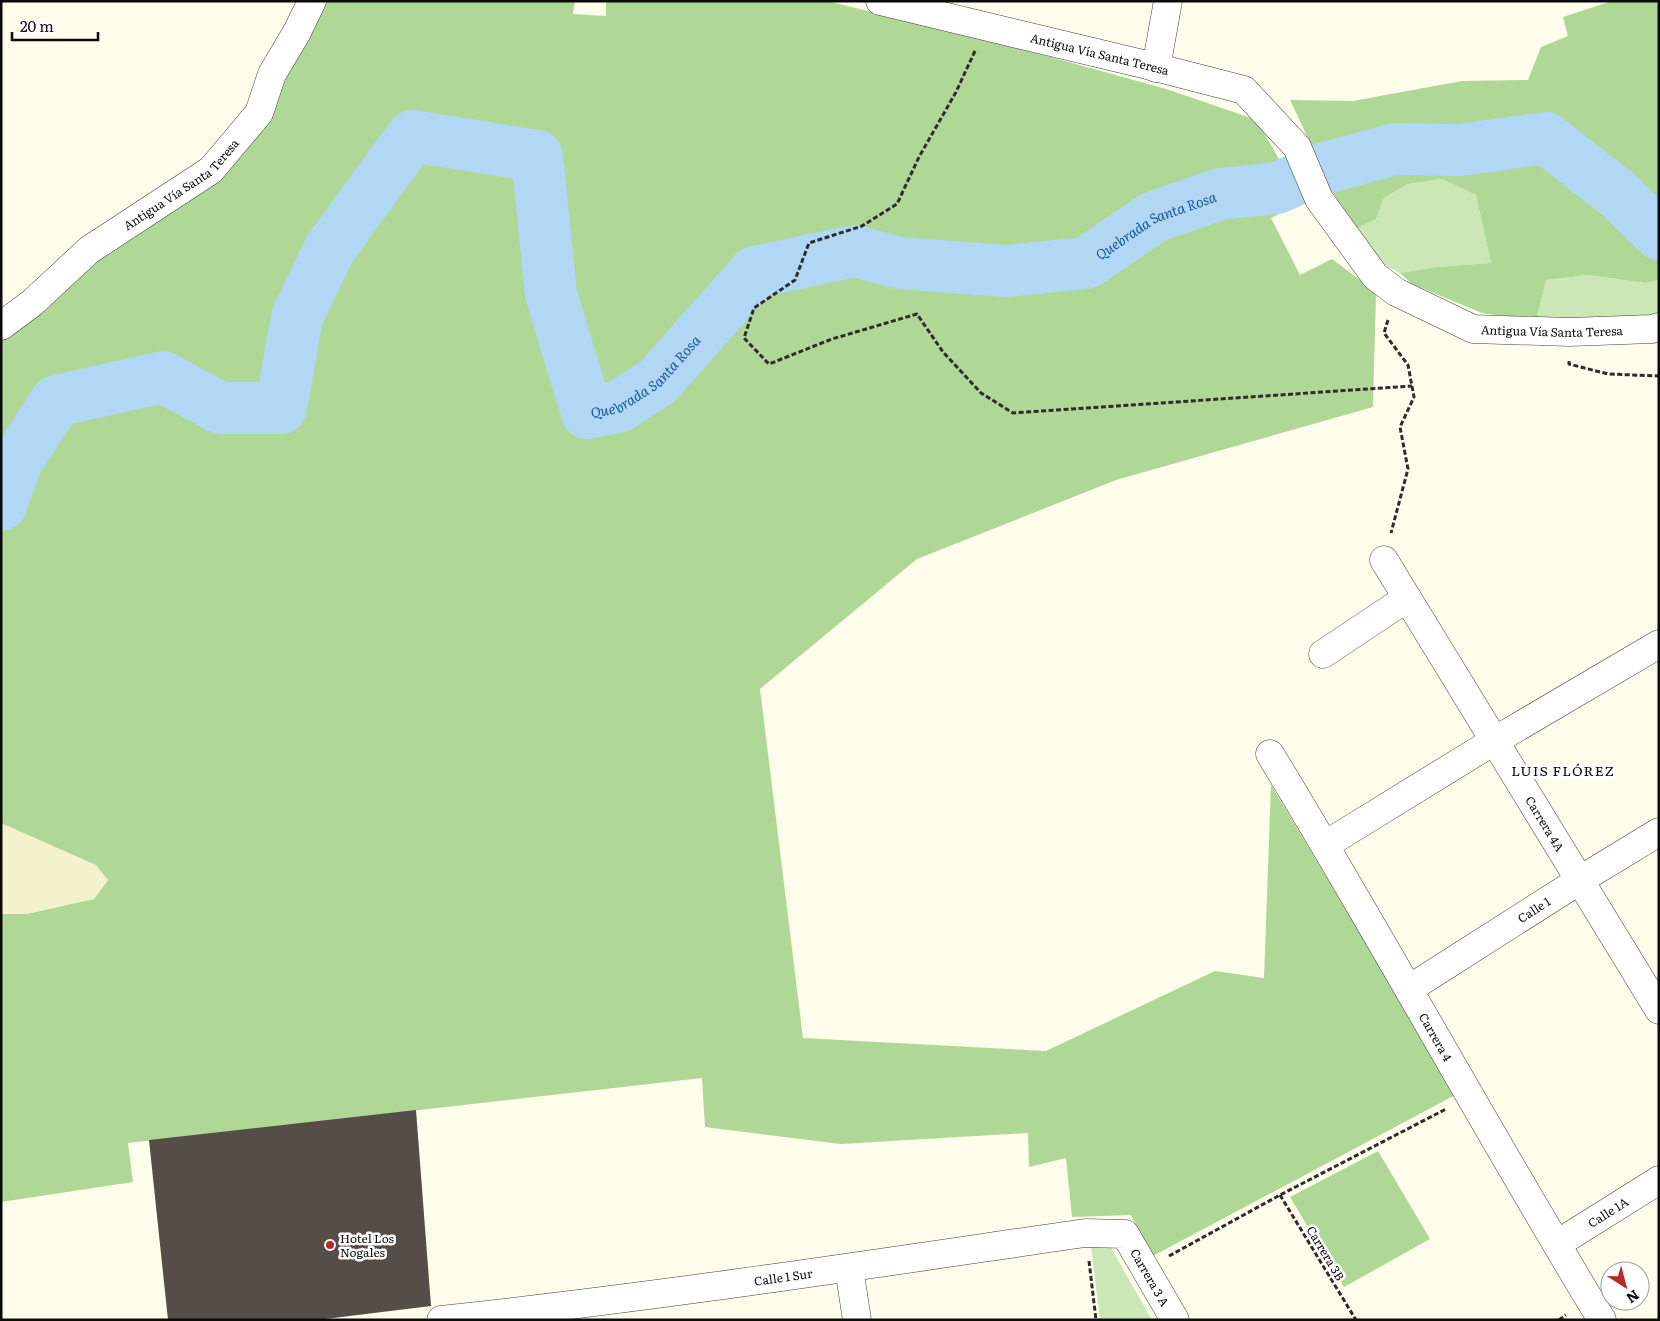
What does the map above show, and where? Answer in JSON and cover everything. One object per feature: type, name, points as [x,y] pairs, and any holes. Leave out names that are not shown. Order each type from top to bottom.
[{"type":"street","name":"Antigua Vía Santa Teresa","points":[[1,326],[32,303],[90,250],[211,170],[259,114],[272,74],[297,32],[312,1]]},
{"type":"street","name":"Antigua Vía Santa Teresa","points":[[880,1],[1244,90],[1297,147],[1319,199],[1375,276],[1396,292],[1473,329],[1570,332],[1652,329],[1659,327]]},
{"type":"street","points":[[1156,68],[1168,1]]},
{"type":"street","name":"Carrera 4A","points":[[1384,560],[1659,1010]]},
{"type":"street","points":[[1323,654],[1407,598]]},
{"type":"street","points":[[1326,845],[1494,741],[1659,644]]},
{"type":"street","name":"Carrera 4","points":[[1270,754],[1326,845],[1602,1320]]},
{"type":"street","name":"Calle 1","points":[[1409,989],[1659,832]]},
{"type":"street","name":"Calle 1A","points":[[1557,1244],[1659,1180]]},
{"type":"street","name":"Calle 1 Sur","points":[[441,1320],[514,1316],[1085,1233],[1125,1234]]},
{"type":"street","name":"Carrera 3 A","points":[[1125,1234],[1174,1320]]},
{"type":"street","points":[[849,1268],[857,1320]]},
{"type":"path","points":[[989,27],[978,45],[956,92],[919,157],[897,204],[862,226],[809,243],[795,280],[754,308],[744,338],[768,364],[832,339],[917,314],[943,352],[981,393],[1013,413],[1412,386]]},
{"type":"path","points":[[1384,560],[1408,469],[1400,427],[1414,397],[1408,364],[1384,333],[1396,292]]},
{"type":"path","points":[[1570,332],[1569,364],[1608,374],[1659,376]]},
{"type":"path","points":[[1145,1269],[1280,1195],[1471,1096]]},
{"type":"path","name":"Carrera 3B","points":[[1280,1195],[1356,1320]]},
{"type":"path","points":[[1085,1233],[1096,1320]]},
{"type":"green space","points":[[320,1],[575,1],[573,14],[606,16],[606,1],[827,1],[1018,48],[1166,89],[1257,120],[1303,202],[1271,218],[1300,275],[1332,259],[1376,292],[1373,407],[1116,480],[917,559],[760,689],[803,1038],[1046,1051],[1215,971],[1264,978],[1271,785],[1457,1094],[1153,1256],[1131,1215],[1072,1217],[1066,1158],[1029,1167],[1028,1133],[841,1144],[705,1127],[702,1078],[128,1143],[133,1182],[1,1202],[1,914],[27,914],[94,899],[108,880],[96,865],[1,823],[1,332],[162,211],[221,173]]},
{"type":"green space","points":[[1612,1],[1659,1],[1659,280],[1645,283],[1588,275],[1546,280],[1536,321],[1482,313],[1412,284],[1400,273],[1437,267],[1491,263],[1476,195],[1442,179],[1408,184],[1384,198],[1376,219],[1356,229],[1339,204],[1290,100],[1353,101],[1462,81],[1528,80],[1541,47],[1568,36],[1563,17]]},
{"type":"green space","points":[[1442,179],[1476,195],[1491,263],[1437,267],[1400,273],[1380,263],[1356,229],[1376,219],[1384,198],[1408,184]]},
{"type":"green space","points":[[1588,275],[1645,283],[1659,280],[1659,321],[1536,321],[1546,280]]},
{"type":"green space","points":[[1,823],[96,865],[108,880],[94,899],[27,914],[1,914]]},
{"type":"green space","points":[[1378,1151],[1430,1239],[1344,1287],[1290,1197]]},
{"type":"green space","points":[[1091,1245],[1110,1246],[1152,1320],[1100,1320]]},
{"type":"building","points":[[416,1110],[431,1306],[317,1320],[168,1320],[149,1140]]},
{"type":"waterway","name":"Quebrada Santa Rosa","points":[[1,505],[17,461],[56,401],[163,377],[220,408],[281,408],[297,317],[329,250],[412,136],[537,156],[551,294],[587,413],[618,407],[657,382],[755,272],[855,251],[899,263],[1006,271],[1086,263],[1154,217],[1220,194],[1277,188],[1318,170],[1395,149],[1459,150],[1546,138],[1619,195],[1659,234]]},
{"type":"place","name":"Hotel Los Nogales","points":[[330,1245]]},
{"type":"district","name":"LUIS FLÓREZ","points":[[1563,770]]}]
